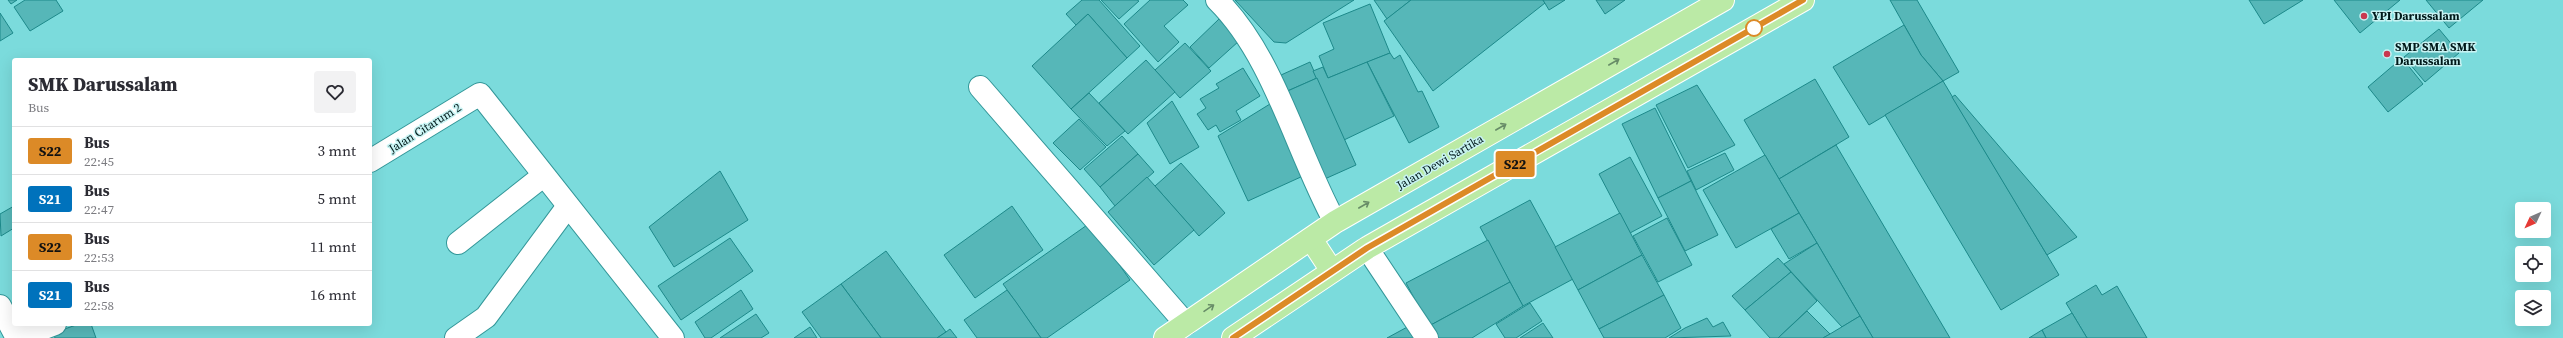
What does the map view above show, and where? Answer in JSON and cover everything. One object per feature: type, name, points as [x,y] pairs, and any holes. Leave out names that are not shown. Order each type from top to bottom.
[{"type":"highway","name":"Jalan Dewi Sartika","points":[[1165,338],[1335,222],[1723,0]]},
{"type":"highway","points":[[1234,338],[1367,248],[1803,0]]},
{"type":"highway","points":[[1311,239],[1332,271]]},
{"type":"street","points":[[1217,0],[1243,30],[1259,54],[1316,188],[1335,222]]},
{"type":"street","points":[[980,88],[1186,324]]},
{"type":"street","name":"Jalan Citarum 2","points":[[372,160],[480,94],[543,176]]},
{"type":"street","points":[[458,243],[543,176],[673,338]]},
{"type":"street","points":[[456,338],[486,317],[568,206]]},
{"type":"street","points":[[1367,248],[1427,338]]},
{"type":"street","points":[[0,306],[18,338],[50,326]]},
{"type":"building","points":[[8,0],[17,0],[11,4]]},
{"type":"building","points":[[25,0],[56,0],[63,11],[30,31],[14,7]]},
{"type":"building","points":[[1082,0],[1099,0],[1140,46],[1127,58],[1088,14],[1076,25],[1066,14]]},
{"type":"building","points":[[1101,0],[1137,0],[1139,1],[1119,19]]},
{"type":"building","points":[[1150,0],[1183,0],[1188,5],[1164,26],[1179,42],[1158,62],[1124,24]]},
{"type":"building","points":[[1235,0],[1354,0],[1286,43],[1274,42]]},
{"type":"building","points":[[1374,0],[1411,0],[1387,19]]},
{"type":"building","points":[[1411,0],[1543,0],[1545,3],[1433,91],[1384,21]]},
{"type":"building","points":[[1543,0],[1565,0],[1549,10]]},
{"type":"building","points":[[1596,0],[1625,0],[1605,14]]},
{"type":"building","points":[[1890,0],[1917,0],[1959,72],[1943,81],[1921,55]]},
{"type":"building","points":[[2249,0],[2303,0],[2264,24]]},
{"type":"building","name":"YPI Darussalam","points":[[2334,0],[2400,0],[2360,33]]},
{"type":"building","points":[[2426,0],[2483,0],[2449,28]]},
{"type":"building","points":[[1370,4],[1390,53],[1328,78],[1319,56],[1334,49],[1323,23]]},
{"type":"building","points":[[0,13],[13,33],[0,41]]},
{"type":"building","points":[[1088,14],[1127,58],[1071,109],[1032,66]]},
{"type":"building","points":[[1219,19],[1239,41],[1209,68],[1190,47]]},
{"type":"building","points":[[1904,25],[1921,55],[1943,81],[1869,125],[1833,67]]},
{"type":"building","points":[[2439,29],[2459,53],[2425,82],[2404,57]]},
{"type":"building","points":[[1185,43],[1211,71],[1180,98],[1155,70]]},
{"type":"building","points":[[1390,53],[1394,59],[1400,55],[1418,92],[1422,91],[1439,127],[1409,143],[1367,62]]},
{"type":"building","points":[[2402,58],[2423,84],[2388,112],[2368,87]]},
{"type":"building","points":[[1146,60],[1175,92],[1128,134],[1099,103]]},
{"type":"building","points":[[1310,62],[1317,78],[1283,93],[1281,75]]},
{"type":"building","points":[[1367,62],[1394,116],[1344,140],[1313,71],[1323,67],[1328,78]]},
{"type":"building","points":[[1243,68],[1260,96],[1236,111],[1241,120],[1220,132],[1216,125],[1208,130],[1197,114],[1206,108],[1200,99],[1219,88],[1216,84]]},
{"type":"building","points":[[1317,78],[1356,165],[1318,182],[1283,93]]},
{"type":"building","points":[[1815,79],[1849,137],[1779,179],[1744,120]]},
{"type":"building","points":[[1943,81],[2059,275],[2001,310],[1885,115]]},
{"type":"building","points":[[1697,85],[1735,145],[1688,168],[1656,105]]},
{"type":"building","points":[[1089,93],[1125,131],[1107,146],[1071,109]]},
{"type":"building","points":[[1955,95],[2077,237],[2047,255],[1952,97]]},
{"type":"building","points":[[1172,101],[1199,147],[1170,164],[1147,123]]},
{"type":"building","points":[[1270,104],[1303,176],[1248,201],[1218,136]]},
{"type":"building","points":[[1655,108],[1691,181],[1658,198],[1622,124]]},
{"type":"building","points":[[1079,119],[1106,147],[1080,170],[1053,143]]},
{"type":"building","points":[[1122,136],[1138,154],[1100,187],[1084,169]]},
{"type":"building","points":[[1836,145],[1950,338],[1873,338],[1779,179]]},
{"type":"building","points":[[1725,153],[1734,170],[1696,190],[1687,171]]},
{"type":"building","points":[[1138,154],[1154,172],[1115,206],[1100,187]]},
{"type":"building","points":[[1765,155],[1799,213],[1736,248],[1703,190]]},
{"type":"building","points":[[1630,157],[1662,216],[1630,233],[1599,174]]},
{"type":"building","points":[[1181,163],[1225,213],[1199,236],[1155,186]]},
{"type":"building","points":[[720,171],[748,220],[674,267],[649,227]]},
{"type":"building","points":[[1147,177],[1194,230],[1154,265],[1108,212]]},
{"type":"building","points":[[1691,181],[1718,235],[1685,251],[1658,198]]},
{"type":"building","points":[[1530,200],[1573,279],[1523,306],[1480,227]]},
{"type":"building","points":[[1012,206],[1043,250],[975,298],[944,255]]},
{"type":"building","points":[[12,207],[12,229],[1,236],[0,214]]},
{"type":"building","points":[[1620,213],[1642,255],[1578,290],[1555,247]]},
{"type":"building","points":[[1799,213],[1817,243],[1789,259],[1771,229]]},
{"type":"building","points":[[1667,218],[1692,265],[1658,282],[1633,236]]},
{"type":"building","points":[[1090,223],[1130,280],[1047,338],[1041,338],[1003,284]]},
{"type":"building","points":[[730,238],[753,271],[681,320],[658,286]]},
{"type":"building","points":[[1488,240],[1510,282],[1429,326],[1406,283]]},
{"type":"building","points":[[1817,243],[1860,316],[1842,327],[1784,264]]},
{"type":"building","points":[[886,251],[946,332],[937,338],[881,338],[841,284]]},
{"type":"building","points":[[1642,255],[1664,295],[1599,329],[1578,290]]},
{"type":"building","points":[[1778,258],[1791,272],[1745,310],[1732,296]]},
{"type":"building","points":[[1791,272],[1817,301],[1778,338],[1770,338],[1745,310]]},
{"type":"building","points":[[1510,282],[1523,306],[1472,338],[1435,338],[1429,326]]},
{"type":"building","points":[[841,284],[881,338],[821,338],[802,312]]},
{"type":"building","points":[[2096,285],[2102,295],[2117,286],[2147,338],[2087,338],[2066,303]]},
{"type":"building","points":[[741,290],[753,309],[711,338],[705,338],[695,322]]},
{"type":"building","points":[[1007,290],[1041,338],[977,338],[964,320]]},
{"type":"building","points":[[1664,295],[1681,328],[1665,338],[1604,338],[1599,329]]},
{"type":"building","points":[[1530,303],[1542,321],[1516,338],[1505,338],[1496,324]]},
{"type":"building","points":[[1807,311],[1830,334],[1823,338],[1778,338]]},
{"type":"building","points":[[2072,313],[2087,338],[2046,338],[2042,330]]},
{"type":"building","points":[[756,314],[769,333],[761,338],[720,338]]},
{"type":"building","points":[[1860,316],[1873,338],[1823,338],[1830,334]]},
{"type":"building","points":[[1707,318],[1713,327],[1723,322],[1731,336],[1669,338],[1685,328]]},
{"type":"building","points":[[1543,323],[1553,338],[1520,338]]},
{"type":"building","points":[[1411,325],[1418,338],[1387,338]]},
{"type":"building","points":[[73,326],[92,326],[96,338],[55,338],[53,333]]},
{"type":"building","points":[[810,327],[817,338],[794,338]]},
{"type":"building","points":[[950,329],[957,338],[937,338],[946,332]]},
{"type":"building","points":[[2042,330],[2046,338],[2029,338]]},
{"type":"bus line","name":"S22","points":[[1233,338],[1367,248],[1803,0]]},
{"type":"place","name":"YPI Darussalam","points":[[2364,16]]},
{"type":"place","name":"SMP SMA SMK Darussalam","points":[[2387,54]]}]
